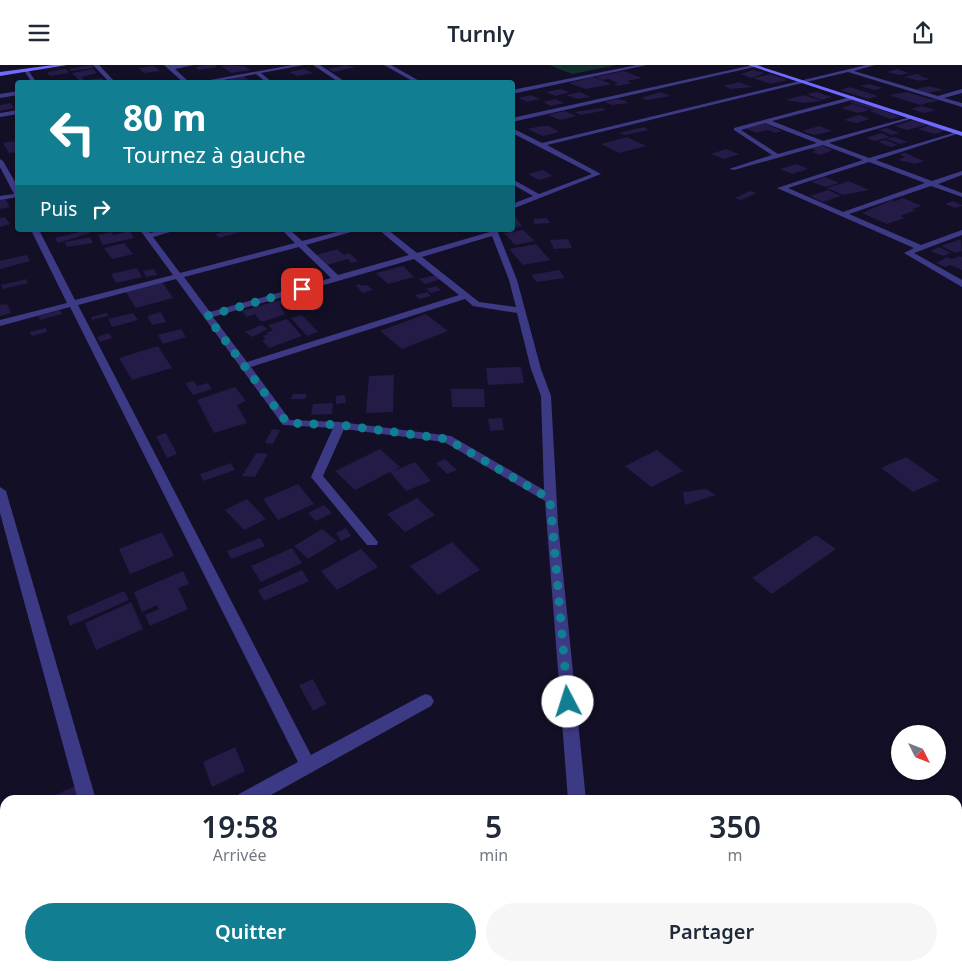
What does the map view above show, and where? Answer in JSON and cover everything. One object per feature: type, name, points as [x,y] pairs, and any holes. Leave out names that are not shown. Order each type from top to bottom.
[{"type":"street","points":[[0,75],[64,65]]},
{"type":"street","points":[[96,65],[111,80]]},
{"type":"street","points":[[169,67],[191,65]]},
{"type":"street","points":[[212,80],[301,65]]},
{"type":"street","points":[[316,65],[340,80]]},
{"type":"street","points":[[387,65],[415,80]]},
{"type":"street","points":[[515,91],[644,65]]},
{"type":"street","points":[[515,119],[755,65],[960,133]]},
{"type":"street","points":[[540,145],[872,65]]},
{"type":"street","points":[[169,67],[184,80]]},
{"type":"street","points":[[26,71],[33,80]]},
{"type":"street","points":[[848,71],[962,105]]},
{"type":"street","points":[[256,72],[267,80]]},
{"type":"street","points":[[938,98],[962,91]]},
{"type":"street","points":[[0,96],[15,94]]},
{"type":"street","points":[[777,156],[736,129],[854,98]]},
{"type":"street","points":[[0,115],[15,112]]},
{"type":"street","points":[[732,169],[912,117]]},
{"type":"street","points":[[765,121],[962,195]]},
{"type":"street","points":[[515,132],[598,174],[515,206]]},
{"type":"street","points":[[921,248],[782,188],[960,133]]},
{"type":"street","points":[[0,161],[15,191]]},
{"type":"street","points":[[843,214],[962,173]]},
{"type":"street","points":[[515,183],[539,197]]},
{"type":"street","points":[[0,198],[15,195]]},
{"type":"street","points":[[36,232],[308,766]]},
{"type":"street","points":[[288,232],[337,279]]},
{"type":"street","points":[[0,323],[346,232]]},
{"type":"street","points":[[386,232],[476,304],[521,311]]},
{"type":"street","points":[[207,316],[494,232],[513,280],[536,369],[546,396],[550,499],[577,795]]},
{"type":"street","points":[[146,233],[287,423],[340,425],[447,439],[550,499]]},
{"type":"street","points":[[961,233],[908,253],[962,284]]},
{"type":"street","points":[[244,366],[466,296]]},
{"type":"street","points":[[340,425],[317,477],[372,542]]},
{"type":"street","points":[[0,491],[86,795]]},
{"type":"street","points":[[254,795],[426,701]]},
{"type":"green space","points":[[549,65],[617,65],[572,74]]},
{"type":"building","points":[[91,65],[94,68],[71,71],[69,69]]},
{"type":"building","points":[[215,65],[217,67],[199,70],[195,67]]},
{"type":"building","points":[[236,65],[233,66],[244,66],[251,70],[231,73],[221,66]]},
{"type":"building","points":[[345,65],[355,67],[334,72],[328,69]]},
{"type":"building","points":[[154,66],[160,71],[144,73],[138,68]]},
{"type":"building","points":[[66,69],[69,73],[50,76],[47,72]]},
{"type":"building","points":[[93,69],[97,73],[82,77],[84,80],[79,80],[72,73]]},
{"type":"building","points":[[304,69],[313,73],[297,76],[289,72]]},
{"type":"building","points":[[897,69],[909,73],[899,75],[887,72]]},
{"type":"building","points":[[753,70],[765,73],[751,78],[741,74]]},
{"type":"building","points":[[624,71],[642,78],[627,81],[632,83],[619,86],[614,84],[618,83],[608,79],[602,80],[595,77]]},
{"type":"building","points":[[770,74],[788,80],[771,84],[753,78]]},
{"type":"building","points":[[916,74],[930,79],[920,81],[904,77]]},
{"type":"building","points":[[244,76],[249,80],[230,80],[229,79]]},
{"type":"building","points":[[593,77],[612,84],[586,89],[569,83]]},
{"type":"building","points":[[739,82],[752,87],[731,89],[723,86]]},
{"type":"building","points":[[869,84],[883,88],[875,90],[860,86]]},
{"type":"building","points":[[929,86],[944,90],[928,93],[916,89]]},
{"type":"building","points":[[850,87],[878,96],[868,99],[840,90]]},
{"type":"building","points":[[560,89],[570,92],[556,96],[546,92]]},
{"type":"building","points":[[580,92],[591,97],[577,99],[566,95]]},
{"type":"building","points":[[660,92],[671,96],[647,100],[641,98]]},
{"type":"building","points":[[817,92],[832,97],[822,100],[806,94]]},
{"type":"building","points":[[907,92],[940,100],[920,105],[889,95]]},
{"type":"building","points":[[531,95],[540,99],[527,102],[518,98]]},
{"type":"building","points":[[804,95],[822,101],[804,103],[785,100]]},
{"type":"building","points":[[555,99],[564,103],[551,106],[543,102]]},
{"type":"building","points":[[617,99],[629,103],[612,105],[604,102]]},
{"type":"building","points":[[853,100],[900,117],[891,119],[869,111],[874,110],[849,102]]},
{"type":"building","points":[[11,103],[14,108],[0,111],[0,105]]},
{"type":"building","points":[[853,104],[870,110],[858,113],[841,108]]},
{"type":"building","points":[[922,106],[936,110],[924,113],[911,109]]},
{"type":"building","points":[[602,108],[606,110],[581,115],[574,112]]},
{"type":"building","points":[[564,111],[577,116],[560,120],[548,115]]},
{"type":"building","points":[[859,115],[870,119],[856,123],[844,120]]},
{"type":"building","points":[[913,120],[927,125],[907,130],[894,126]]},
{"type":"building","points":[[764,123],[782,131],[775,133],[768,130],[756,133],[745,128]]},
{"type":"building","points":[[930,125],[947,130],[935,134],[918,129]]},
{"type":"building","points":[[549,126],[559,132],[543,136],[527,129]]},
{"type":"building","points":[[819,126],[832,131],[814,135],[802,131]]},
{"type":"building","points":[[644,127],[649,130],[625,135],[619,133]]},
{"type":"building","points":[[886,128],[900,133],[892,135],[878,130]]},
{"type":"building","points":[[881,133],[890,137],[875,141],[866,138]]},
{"type":"building","points":[[627,137],[646,146],[619,153],[601,144]]},
{"type":"building","points":[[894,137],[908,142],[900,144],[886,139]]},
{"type":"building","points":[[885,140],[898,145],[891,147],[878,142]]},
{"type":"building","points":[[14,141],[15,152],[9,153],[3,143]]},
{"type":"building","points":[[821,145],[833,150],[820,155],[812,152],[816,150],[811,149]]},
{"type":"building","points":[[726,149],[739,154],[724,159],[711,154]]},
{"type":"building","points":[[905,153],[925,161],[915,164],[898,160],[905,157],[899,154]]},
{"type":"building","points":[[797,164],[808,169],[792,174],[780,169]]},
{"type":"building","points":[[543,170],[553,176],[539,180],[528,174]]},
{"type":"building","points":[[825,177],[839,183],[826,187],[811,182]]},
{"type":"building","points":[[849,181],[869,190],[843,195],[827,188]]},
{"type":"building","points":[[828,190],[841,196],[823,202],[810,196]]},
{"type":"building","points":[[750,191],[757,193],[741,200],[735,198]]},
{"type":"building","points":[[903,198],[922,206],[900,216],[905,218],[887,224],[862,213],[892,200],[908,207],[895,201]]},
{"type":"building","points":[[5,199],[10,207],[0,209],[0,200]]},
{"type":"building","points":[[953,201],[962,206],[955,208],[945,204]]},
{"type":"building","points":[[515,216],[522,226],[515,227]]},
{"type":"building","points":[[5,217],[10,224],[0,227],[0,218]]},
{"type":"building","points":[[547,218],[550,223],[534,224],[534,219]]},
{"type":"building","points":[[523,230],[535,241],[515,245],[504,233]]},
{"type":"building","points":[[80,232],[90,233],[58,243],[55,238]]},
{"type":"building","points":[[112,232],[113,235],[131,232],[134,238],[103,245],[98,235]]},
{"type":"building","points":[[222,232],[241,232],[219,238],[215,234]]},
{"type":"building","points":[[90,237],[93,243],[67,247],[65,242]]},
{"type":"building","points":[[568,239],[572,248],[554,249],[550,240]]},
{"type":"building","points":[[961,239],[962,251],[956,253],[941,246]]},
{"type":"building","points":[[124,243],[133,254],[112,259],[104,248]]},
{"type":"building","points":[[536,244],[550,260],[523,265],[509,249]]},
{"type":"building","points":[[939,247],[951,253],[943,256],[930,251]]},
{"type":"building","points":[[337,249],[344,255],[349,253],[358,261],[351,263],[348,259],[327,265],[316,255]]},
{"type":"building","points":[[27,255],[30,261],[0,269],[0,261]]},
{"type":"building","points":[[947,257],[952,259],[962,257],[962,270],[950,265],[945,267],[936,263]]},
{"type":"building","points":[[403,266],[414,277],[388,284],[376,273]]},
{"type":"building","points":[[137,268],[142,277],[116,283],[111,274]]},
{"type":"building","points":[[154,269],[157,275],[146,277],[143,271]]},
{"type":"building","points":[[559,270],[565,278],[537,282],[531,275]]},
{"type":"building","points":[[436,275],[441,279],[425,284],[419,279]]},
{"type":"building","points":[[27,279],[28,283],[3,289],[1,285]]},
{"type":"building","points":[[162,282],[173,298],[136,308],[126,292]]},
{"type":"building","points":[[359,284],[362,286],[367,285],[373,290],[363,293],[355,285]]},
{"type":"building","points":[[436,286],[441,290],[431,293],[426,289]]},
{"type":"building","points":[[427,292],[431,296],[419,299],[415,295]]},
{"type":"building","points":[[281,300],[284,304],[280,305],[285,314],[265,321],[260,321],[255,314],[247,317],[242,311]]},
{"type":"building","points":[[7,304],[11,313],[0,316],[0,305]]},
{"type":"building","points":[[60,310],[62,314],[40,320],[38,316]]},
{"type":"building","points":[[161,312],[166,322],[152,325],[147,316]]},
{"type":"building","points":[[107,313],[108,316],[92,320],[91,317]]},
{"type":"building","points":[[133,313],[138,320],[112,327],[108,319]]},
{"type":"building","points":[[426,314],[448,331],[402,349],[380,331]]},
{"type":"building","points":[[302,315],[318,332],[307,336],[291,318]]},
{"type":"building","points":[[287,319],[302,336],[269,348],[262,340],[265,339],[263,336],[268,334],[266,333],[273,330],[268,325]]},
{"type":"building","points":[[261,325],[268,329],[252,337],[245,332]]},
{"type":"building","points":[[46,328],[47,332],[32,336],[30,332]]},
{"type":"building","points":[[181,329],[186,337],[163,344],[158,335]]},
{"type":"building","points":[[109,333],[112,338],[100,342],[97,337]]},
{"type":"building","points":[[158,346],[172,368],[132,380],[119,358]]},
{"type":"building","points":[[521,367],[524,383],[488,385],[486,368]]},
{"type":"building","points":[[394,375],[393,412],[366,413],[369,376]]},
{"type":"building","points":[[194,381],[197,386],[208,383],[212,389],[193,395],[185,383]]},
{"type":"building","points":[[235,387],[246,401],[237,405],[247,423],[214,433],[197,400]]},
{"type":"building","points":[[451,389],[484,389],[485,407],[452,407]]},
{"type":"building","points":[[293,394],[307,394],[305,399],[291,399]]},
{"type":"building","points":[[345,395],[346,403],[336,404],[336,396]]},
{"type":"building","points":[[333,403],[332,414],[311,415],[313,404]]},
{"type":"building","points":[[502,418],[504,430],[490,431],[488,419]]},
{"type":"building","points":[[272,429],[280,430],[273,444],[265,443]]},
{"type":"building","points":[[166,433],[177,454],[167,458],[156,436]]},
{"type":"building","points":[[380,449],[400,467],[393,471],[415,462],[431,481],[406,491],[390,472],[355,490],[335,471]]},
{"type":"building","points":[[657,450],[683,471],[651,487],[625,466]]},
{"type":"building","points":[[256,453],[268,454],[255,477],[242,476]]},
{"type":"building","points":[[906,457],[939,480],[913,492],[881,468]]},
{"type":"building","points":[[445,459],[457,470],[447,474],[436,463]]},
{"type":"building","points":[[231,463],[235,470],[203,481],[200,474]]},
{"type":"building","points":[[298,484],[314,504],[278,520],[263,499]]},
{"type":"building","points":[[706,489],[716,495],[685,505],[683,492]]},
{"type":"building","points":[[417,498],[435,515],[405,532],[387,514]]},
{"type":"building","points":[[247,499],[266,519],[244,530],[225,510]]},
{"type":"building","points":[[324,505],[332,513],[316,521],[308,513]]},
{"type":"building","points":[[346,528],[351,536],[341,541],[336,533]]},
{"type":"building","points":[[322,529],[337,541],[308,559],[294,546]]},
{"type":"building","points":[[162,532],[174,556],[130,574],[119,549]]},
{"type":"building","points":[[816,535],[836,549],[772,594],[752,578]]},
{"type":"building","points":[[260,538],[265,546],[231,559],[227,551]]},
{"type":"building","points":[[452,542],[480,570],[438,595],[410,566]]},
{"type":"building","points":[[292,548],[302,563],[261,582],[251,566]]},
{"type":"building","points":[[361,549],[378,567],[337,590],[321,571]]},
{"type":"building","points":[[302,570],[309,581],[264,601],[258,590]]},
{"type":"building","points":[[183,571],[189,584],[178,588],[188,609],[150,626],[145,615],[159,609],[157,605],[142,612],[134,592]]},
{"type":"building","points":[[124,591],[129,600],[70,626],[67,616]]},
{"type":"building","points":[[131,602],[143,629],[96,650],[85,623]]},
{"type":"building","points":[[313,679],[326,704],[313,711],[299,685]]},
{"type":"building","points":[[235,747],[245,771],[212,787],[203,762]]},
{"type":"building","points":[[77,785],[78,795],[55,795]]},
{"type":"route","points":[[302,289],[207,316],[287,423],[340,425],[447,439],[550,499],[568,702]]}]
